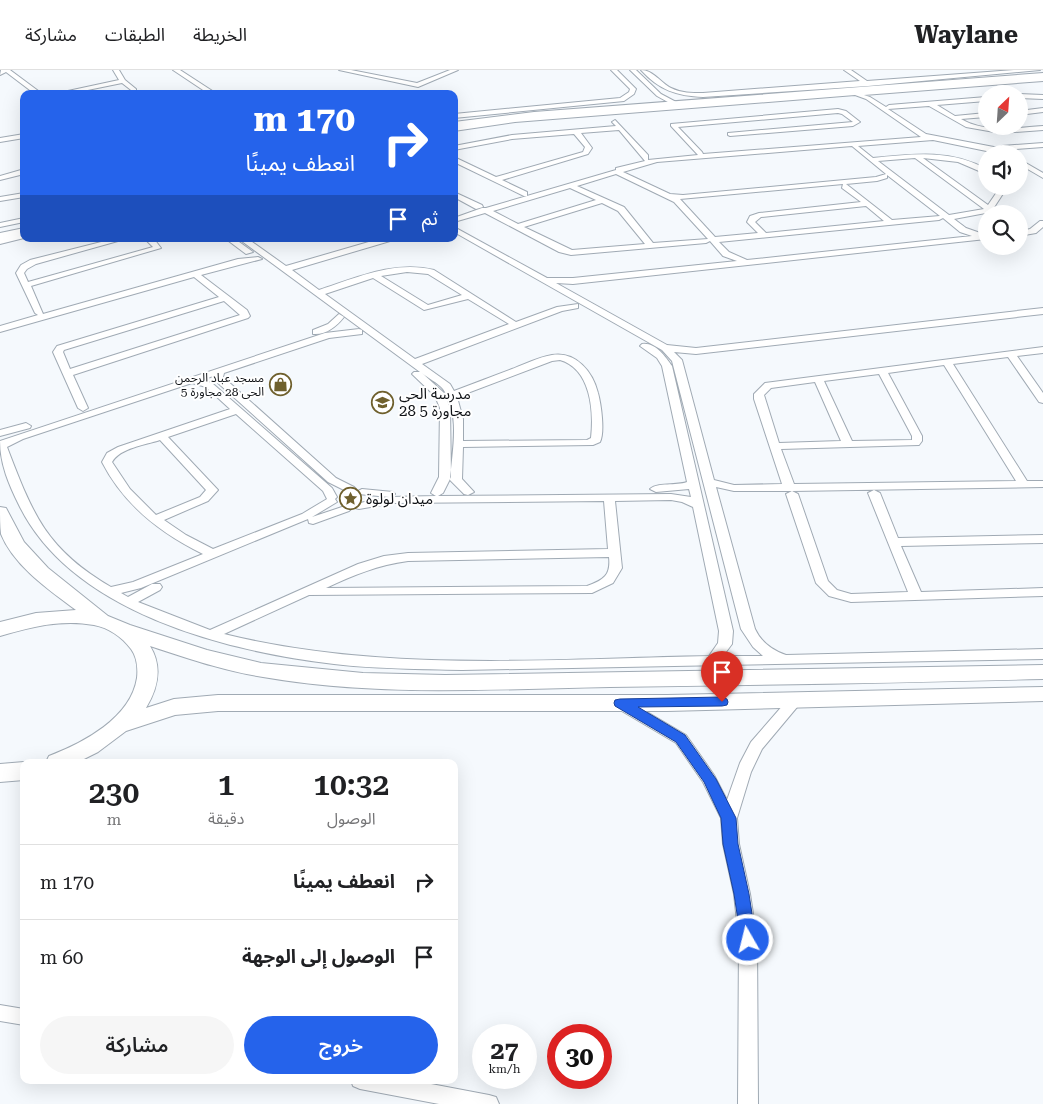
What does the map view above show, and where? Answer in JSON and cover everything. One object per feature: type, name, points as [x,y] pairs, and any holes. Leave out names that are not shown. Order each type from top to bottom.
[{"type":"street","points":[[23,90],[0,73],[6,70],[34,90]]},
{"type":"street","points":[[116,70],[123,81],[134,90]]},
{"type":"street","points":[[166,70],[198,90]]},
{"type":"street","points":[[176,70],[183,70]]},
{"type":"street","points":[[176,70],[208,90]]},
{"type":"street","points":[[342,70],[422,88],[456,70]]},
{"type":"street","points":[[458,116],[612,102],[629,96],[632,93],[632,89],[614,70]]},
{"type":"street","points":[[623,70],[649,99]]},
{"type":"street","points":[[633,70],[659,95],[672,102]]},
{"type":"street","points":[[644,70],[663,88],[669,91],[693,95],[872,87],[1037,70]]},
{"type":"street","points":[[847,70],[872,87],[874,97],[930,134],[978,145]]},
{"type":"street","points":[[657,157],[652,155],[619,118],[625,108],[638,98],[672,102],[1043,76]]},
{"type":"street","points":[[642,78],[652,78]]},
{"type":"street","points":[[624,80],[632,79]]},
{"type":"street","points":[[77,90],[123,81]]},
{"type":"street","points":[[458,119],[499,114],[853,94],[872,87]]},
{"type":"street","points":[[853,94],[868,98],[919,133],[932,138],[978,146]]},
{"type":"street","points":[[458,124],[649,99],[659,95]]},
{"type":"street","points":[[1028,96],[1043,97]]},
{"type":"street","points":[[889,107],[978,100]]},
{"type":"street","points":[[929,104],[964,125],[994,131],[1043,128]]},
{"type":"street","points":[[458,128],[504,121],[598,114],[625,108]]},
{"type":"street","points":[[1029,112],[1043,110]]},
{"type":"street","points":[[482,209],[524,194],[645,159],[700,153],[726,153],[739,142],[858,122],[844,112],[838,111],[672,125],[700,153]]},
{"type":"street","points":[[1029,112],[1043,119]]},
{"type":"street","points":[[598,114],[611,118],[646,156],[645,159]]},
{"type":"street","points":[[952,118],[978,116]]},
{"type":"street","points":[[716,121],[739,142],[919,133]]},
{"type":"street","points":[[458,147],[499,138],[621,128]]},
{"type":"street","points":[[494,180],[586,153],[589,148],[576,132]]},
{"type":"street","points":[[0,140],[20,137]]},
{"type":"street","points":[[458,216],[656,160],[932,138]]},
{"type":"street","points":[[855,143],[854,146],[943,218],[957,232],[956,240]]},
{"type":"street","points":[[838,144],[847,147],[893,183],[943,218],[966,232],[978,235]]},
{"type":"street","points":[[1028,150],[1043,147]]},
{"type":"street","points":[[1028,150],[1043,147]]},
{"type":"street","points":[[916,156],[984,205]]},
{"type":"street","points":[[872,160],[937,156],[963,160],[978,168]]},
{"type":"street","points":[[458,161],[524,194]]},
{"type":"street","points":[[1028,163],[1043,171]]},
{"type":"street","points":[[1028,167],[1043,176]]},
{"type":"street","points":[[619,170],[622,175],[680,202],[710,241],[719,258],[718,262],[713,266]]},
{"type":"street","points":[[0,178],[20,173]]},
{"type":"street","points":[[605,174],[617,177],[668,200],[710,241],[729,256],[751,262]]},
{"type":"street","points":[[670,196],[683,197],[877,179],[884,176]]},
{"type":"street","points":[[680,202],[893,183]]},
{"type":"street","points":[[570,185],[604,200],[624,212],[652,247]]},
{"type":"street","points":[[845,186],[890,223]]},
{"type":"street","points":[[0,199],[20,196]]},
{"type":"street","points":[[458,196],[571,253],[764,236],[978,213]]},
{"type":"street","points":[[517,227],[604,200]]},
{"type":"street","points":[[764,236],[752,222],[753,218],[759,215],[868,204]]},
{"type":"street","points":[[0,242],[20,223]]},
{"type":"street","points":[[1028,231],[1043,223]]},
{"type":"street","points":[[458,232],[476,245],[564,295],[665,348],[672,354],[679,365],[748,629],[752,639],[766,652],[787,660]]},
{"type":"street","points":[[1028,238],[1043,235]]},
{"type":"street","points":[[458,238],[544,280],[576,306],[660,356],[666,366],[726,631],[725,644],[713,661]]},
{"type":"street","points":[[544,280],[573,280],[978,238]]},
{"type":"street","points":[[39,313],[20,273],[21,270],[28,264],[110,242]]},
{"type":"street","points":[[26,285],[158,248],[153,242]]},
{"type":"street","points":[[234,242],[434,388],[443,401],[446,417],[445,477],[437,493]]},
{"type":"street","points":[[247,242],[446,386],[453,395],[458,410],[456,480],[468,492]]},
{"type":"street","points":[[283,268],[365,242]]},
{"type":"street","points":[[283,268],[377,242]]},
{"type":"street","points":[[412,360],[555,306],[568,288],[577,285],[978,244]]},
{"type":"street","points":[[0,324],[238,258],[249,252]]},
{"type":"street","points":[[0,329],[245,260],[258,259]]},
{"type":"street","points":[[319,293],[400,269],[421,268],[431,272],[511,322]]},
{"type":"street","points":[[68,373],[243,318],[244,312],[195,274]]},
{"type":"street","points":[[375,276],[427,308],[470,296]]},
{"type":"street","points":[[83,408],[58,352],[63,346],[225,298]]},
{"type":"street","points":[[412,360],[425,358],[552,312],[576,306]]},
{"type":"street","points":[[679,365],[700,357],[1043,311]]},
{"type":"street","points":[[665,348],[696,351],[1043,316]]},
{"type":"street","points":[[0,441],[83,408],[322,330],[331,326],[339,317]]},
{"type":"street","points":[[0,441],[19,437],[328,335],[359,332]]},
{"type":"street","points":[[1043,350],[777,383],[768,385],[759,394],[822,583],[833,593],[851,598],[1043,592]]},
{"type":"street","points":[[1011,354],[1043,400]]},
{"type":"street","points":[[453,395],[550,358],[565,358],[584,370],[590,380],[597,436],[596,440],[589,443],[457,444]]},
{"type":"street","points":[[947,362],[1023,484]]},
{"type":"street","points":[[776,446],[911,444],[917,441],[917,436],[882,370]]},
{"type":"street","points":[[219,371],[219,379],[332,480],[350,489],[362,492],[437,493],[669,489],[693,484]]},
{"type":"street","points":[[818,378],[848,445]]},
{"type":"street","points":[[192,380],[209,385],[328,490],[331,500],[336,507],[345,509]]},
{"type":"street","points":[[674,401],[688,400]]},
{"type":"street","points":[[213,554],[191,544],[154,520],[121,484],[107,462],[116,451],[237,410]]},
{"type":"street","points":[[154,520],[204,499],[212,493],[212,490],[161,435]]},
{"type":"street","points":[[0,441],[31,521],[55,552],[76,570],[129,603],[167,620],[210,635],[262,648],[317,657],[380,663],[452,665],[553,672],[885,676],[1043,672]]},
{"type":"street","points":[[710,482],[735,491],[1043,484]]},
{"type":"street","points":[[109,592],[132,587],[306,516],[331,500],[336,492],[350,489]]},
{"type":"street","points":[[715,502],[735,491]]},
{"type":"street","points":[[791,491],[874,494],[1043,492]]},
{"type":"street","points":[[359,506],[365,498],[362,492]]},
{"type":"street","points":[[874,494],[916,596]]},
{"type":"street","points":[[305,592],[588,590],[607,582],[613,576],[616,568],[609,498]]},
{"type":"street","points":[[129,603],[143,592],[345,509],[393,500],[678,498],[698,505]]},
{"type":"street","points":[[1,521],[44,578],[103,621]]},
{"type":"street","points":[[894,542],[1043,540]]},
{"type":"street","points":[[210,635],[362,567],[396,558],[614,553]]},
{"type":"street","points":[[0,629],[48,617],[77,616],[103,621],[191,653],[234,664],[279,673],[369,681],[553,672],[713,661],[1043,654]]},
{"type":"street","points":[[63,759],[95,744],[120,725],[138,704],[144,693],[148,671],[144,652],[132,636],[124,630]]},
{"type":"street","points":[[369,681],[369,703]]},
{"type":"street","points":[[120,725],[152,713],[196,704],[620,703],[1043,694]]},
{"type":"street","points":[[728,818],[746,767],[756,746],[766,732],[790,711],[796,700]]},
{"type":"street","points":[[620,703],[680,739],[709,779],[728,818],[731,844],[742,894],[748,940],[748,1104]]},
{"type":"street","points":[[0,773],[20,771]]},
{"type":"street","points":[[0,1013],[20,1016]]},
{"type":"street","points":[[382,1084],[489,1104]]},
{"type":"place","name":"مسجد عباد الرحمن الحى 28 مجاورة 5","points":[[280,385]]},
{"type":"place","name":"مدرسة الحى 28 مجاورة 5","points":[[383,403]]},
{"type":"place","name":"ميدان لولوة","points":[[350,499]]},
{"type":"route","points":[[722,702],[620,703],[680,739],[696,758],[709,779],[728,818],[731,844],[742,894],[748,940]]}]
